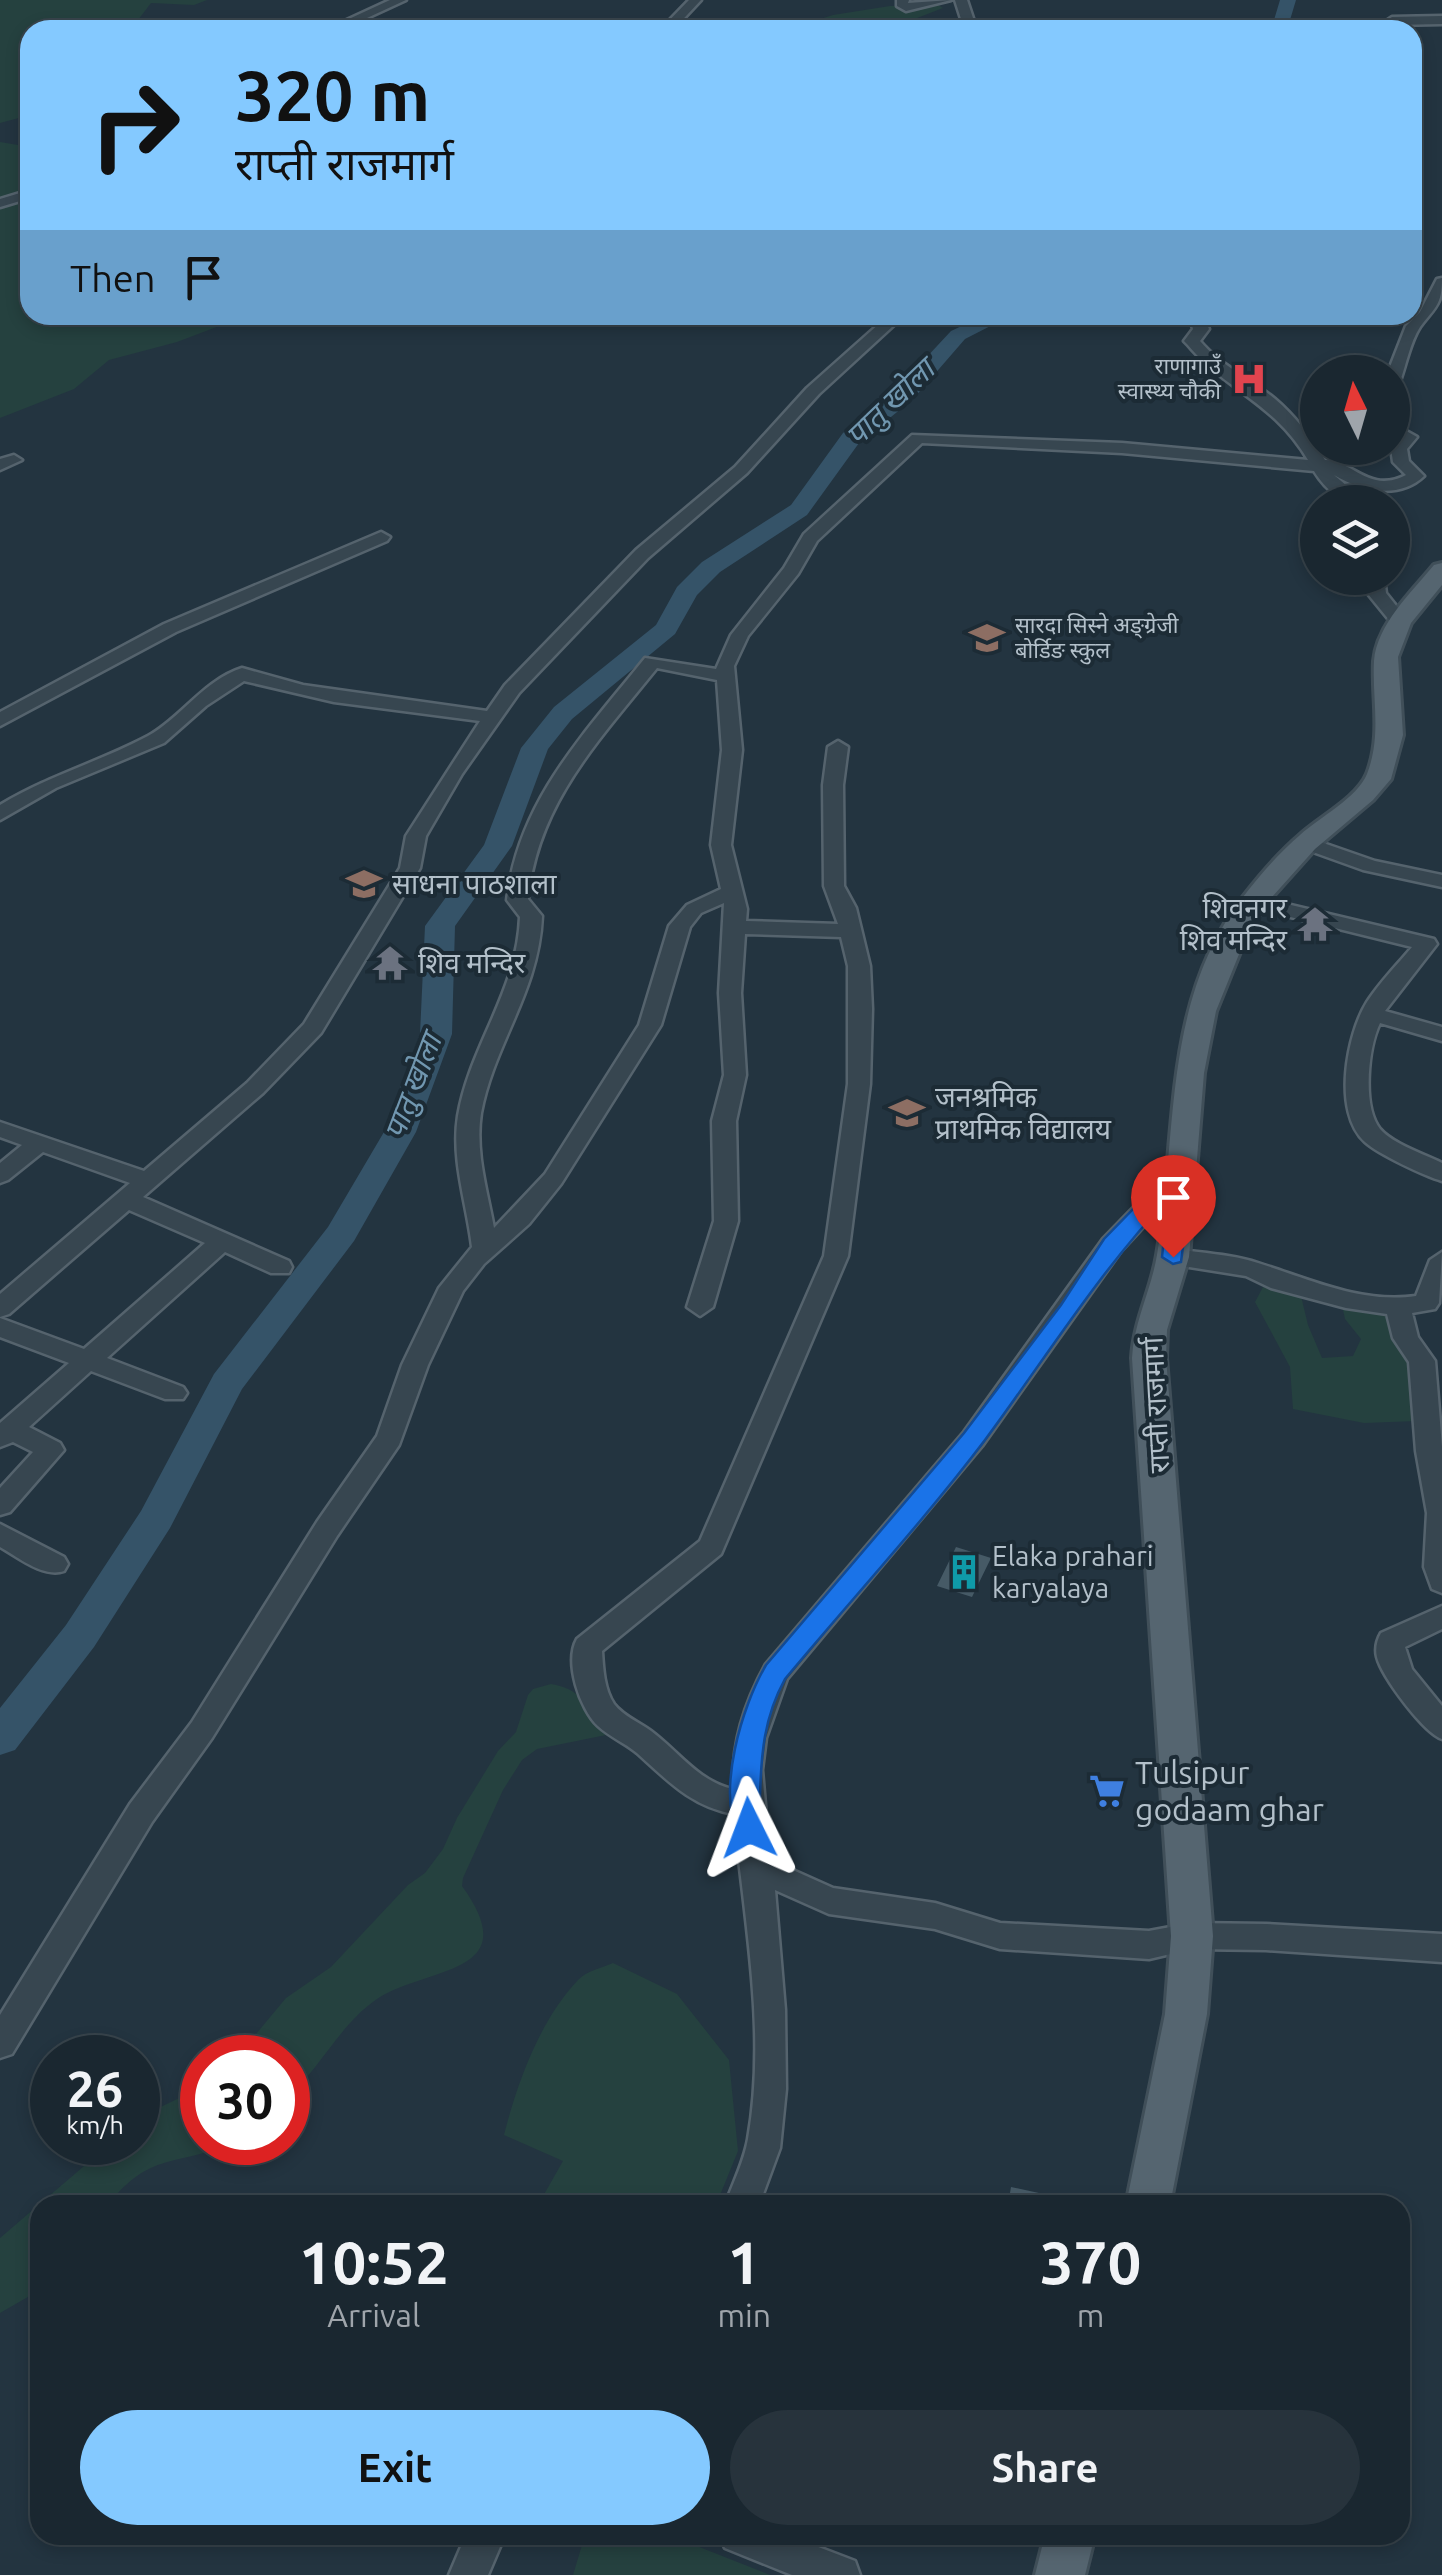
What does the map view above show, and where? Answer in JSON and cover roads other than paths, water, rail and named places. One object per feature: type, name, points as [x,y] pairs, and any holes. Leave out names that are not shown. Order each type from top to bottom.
[{"type":"main road","name":"राप्ती राजमार्ग","points":[[1150,2195],[1186,2014],[1192,1936],[1150,1330],[1173,1257],[1194,1039],[1232,937],[1253,902],[1306,843],[1364,796],[1378,779],[1390,735],[1386,657],[1400,622],[1442,570]]},
{"type":"main road","points":[[1060,2575],[1068,2545]]},
{"type":"street","points":[[354,20],[400,0]]},
{"type":"street","points":[[676,20],[695,0]]},
{"type":"street","points":[[903,0],[901,4],[906,6],[945,0]]},
{"type":"street","points":[[1422,318],[1442,282]]},
{"type":"street","points":[[0,1308],[255,1088],[313,1028],[410,868],[416,836],[490,717],[512,689],[642,554],[742,470],[813,392],[887,325]]},
{"type":"street","points":[[1200,325],[1201,329],[1192,340],[1200,353],[1268,400],[1300,434]]},
{"type":"street","points":[[1402,355],[1414,325]]},
{"type":"street","points":[[700,1308],[726,1221],[728,1198],[724,1121],[735,1076],[730,993],[735,927],[721,845],[732,750],[724,676],[728,655],[740,634],[785,581],[810,538],[918,438],[1300,461]]},
{"type":"street","points":[[1318,465],[1333,485]]},
{"type":"street","points":[[1323,465],[1356,480],[1396,486],[1416,476],[1404,465]]},
{"type":"street","points":[[0,720],[170,628],[259,594],[381,537]]},
{"type":"street","points":[[1378,595],[1400,622]]},
{"type":"street","points":[[485,1249],[469,1150],[469,1116],[477,1086],[519,991],[530,952],[531,916],[517,900],[525,840],[559,783],[652,662],[724,676]]},
{"type":"street","points":[[0,814],[50,784],[158,739],[199,702],[242,674],[288,691],[440,707],[490,717]]},
{"type":"street","points":[[746,1803],[730,1803],[702,1794],[642,1740],[604,1713],[589,1679],[587,1647],[710,1547],[836,1256],[859,1084],[858,966],[844,908],[834,886],[832,785],[838,747]]},
{"type":"street","points":[[1306,843],[1370,866],[1442,881]]},
{"type":"street","points":[[0,2044],[141,1814],[202,1730],[327,1529],[390,1438],[415,1365],[452,1288],[553,1178],[615,1085],[650,1025],[680,926],[694,909],[732,892]]},
{"type":"street","points":[[1253,902],[1426,944],[1372,1014],[1357,1054],[1361,1116],[1373,1137],[1442,1173]]},
{"type":"street","points":[[735,927],[849,931]]},
{"type":"street","points":[[1372,1014],[1442,1034]]},
{"type":"street","points":[[0,1129],[146,1180]]},
{"type":"street","points":[[0,1176],[42,1141]]},
{"type":"street","points":[[746,2195],[764,2143],[768,2092],[764,1932],[746,1803],[749,1736],[761,1698],[776,1672],[972,1439],[1069,1310],[1112,1244],[1182,1171]]},
{"type":"street","points":[[126,1199],[280,1268]]},
{"type":"street","points":[[5,1434],[220,1243]]},
{"type":"street","points":[[1173,1257],[1251,1269],[1280,1282],[1346,1300],[1398,1307],[1426,1303],[1442,1260]]},
{"type":"street","points":[[1398,1307],[1406,1338],[1422,1362],[1429,1450],[1441,1514],[1438,1567],[1442,1582]]},
{"type":"street","points":[[0,1327],[174,1393]]},
{"type":"street","points":[[0,1506],[51,1450],[5,1434]]},
{"type":"street","points":[[0,1534],[54,1564]]},
{"type":"street","points":[[1442,1617],[1391,1640],[1391,1658],[1442,1727]]},
{"type":"street","points":[[752,1854],[784,1880],[829,1901],[934,1916],[1000,1936],[1149,1945],[1192,1936],[1407,1943],[1442,1948]]},
{"type":"street","points":[[468,2575],[482,2545]]},
{"type":"street","points":[[764,2545],[841,2575]]},
{"type":"waterway","name":"पातु खोला","points":[[1282,20],[1288,0]]},
{"type":"waterway","name":"पातु खोला","points":[[0,1738],[80,1636],[156,1518],[227,1383],[342,1233],[400,1132],[436,1034],[440,926],[498,846],[535,748],[563,713],[666,629],[686,592],[711,567],[799,510],[851,438],[905,394],[958,335],[980,325]]},
{"type":"place","name":"राणागाउँ स्वास्थ्य चौकी","points":[[1249,379]]},
{"type":"place","name":"सारदा सिस्ने अङ्ग्रेजी बोर्डिङ स्कुल","points":[[987,638]]},
{"type":"place","name":"साधना पाठशाला","points":[[364,884]]},
{"type":"place","name":"शिवनगर शिव मन्दिर","points":[[1315,924]]},
{"type":"place","name":"शिव मन्दिर","points":[[390,963]]},
{"type":"place","name":"जनश्रमिक प्राथमिक विद्यालय","points":[[907,1113]]},
{"type":"place","name":"Elaka prahari karyalaya","points":[[964,1572]]},
{"type":"place","name":"Tulsipur godaam ghar","points":[[1107,1791]]}]
